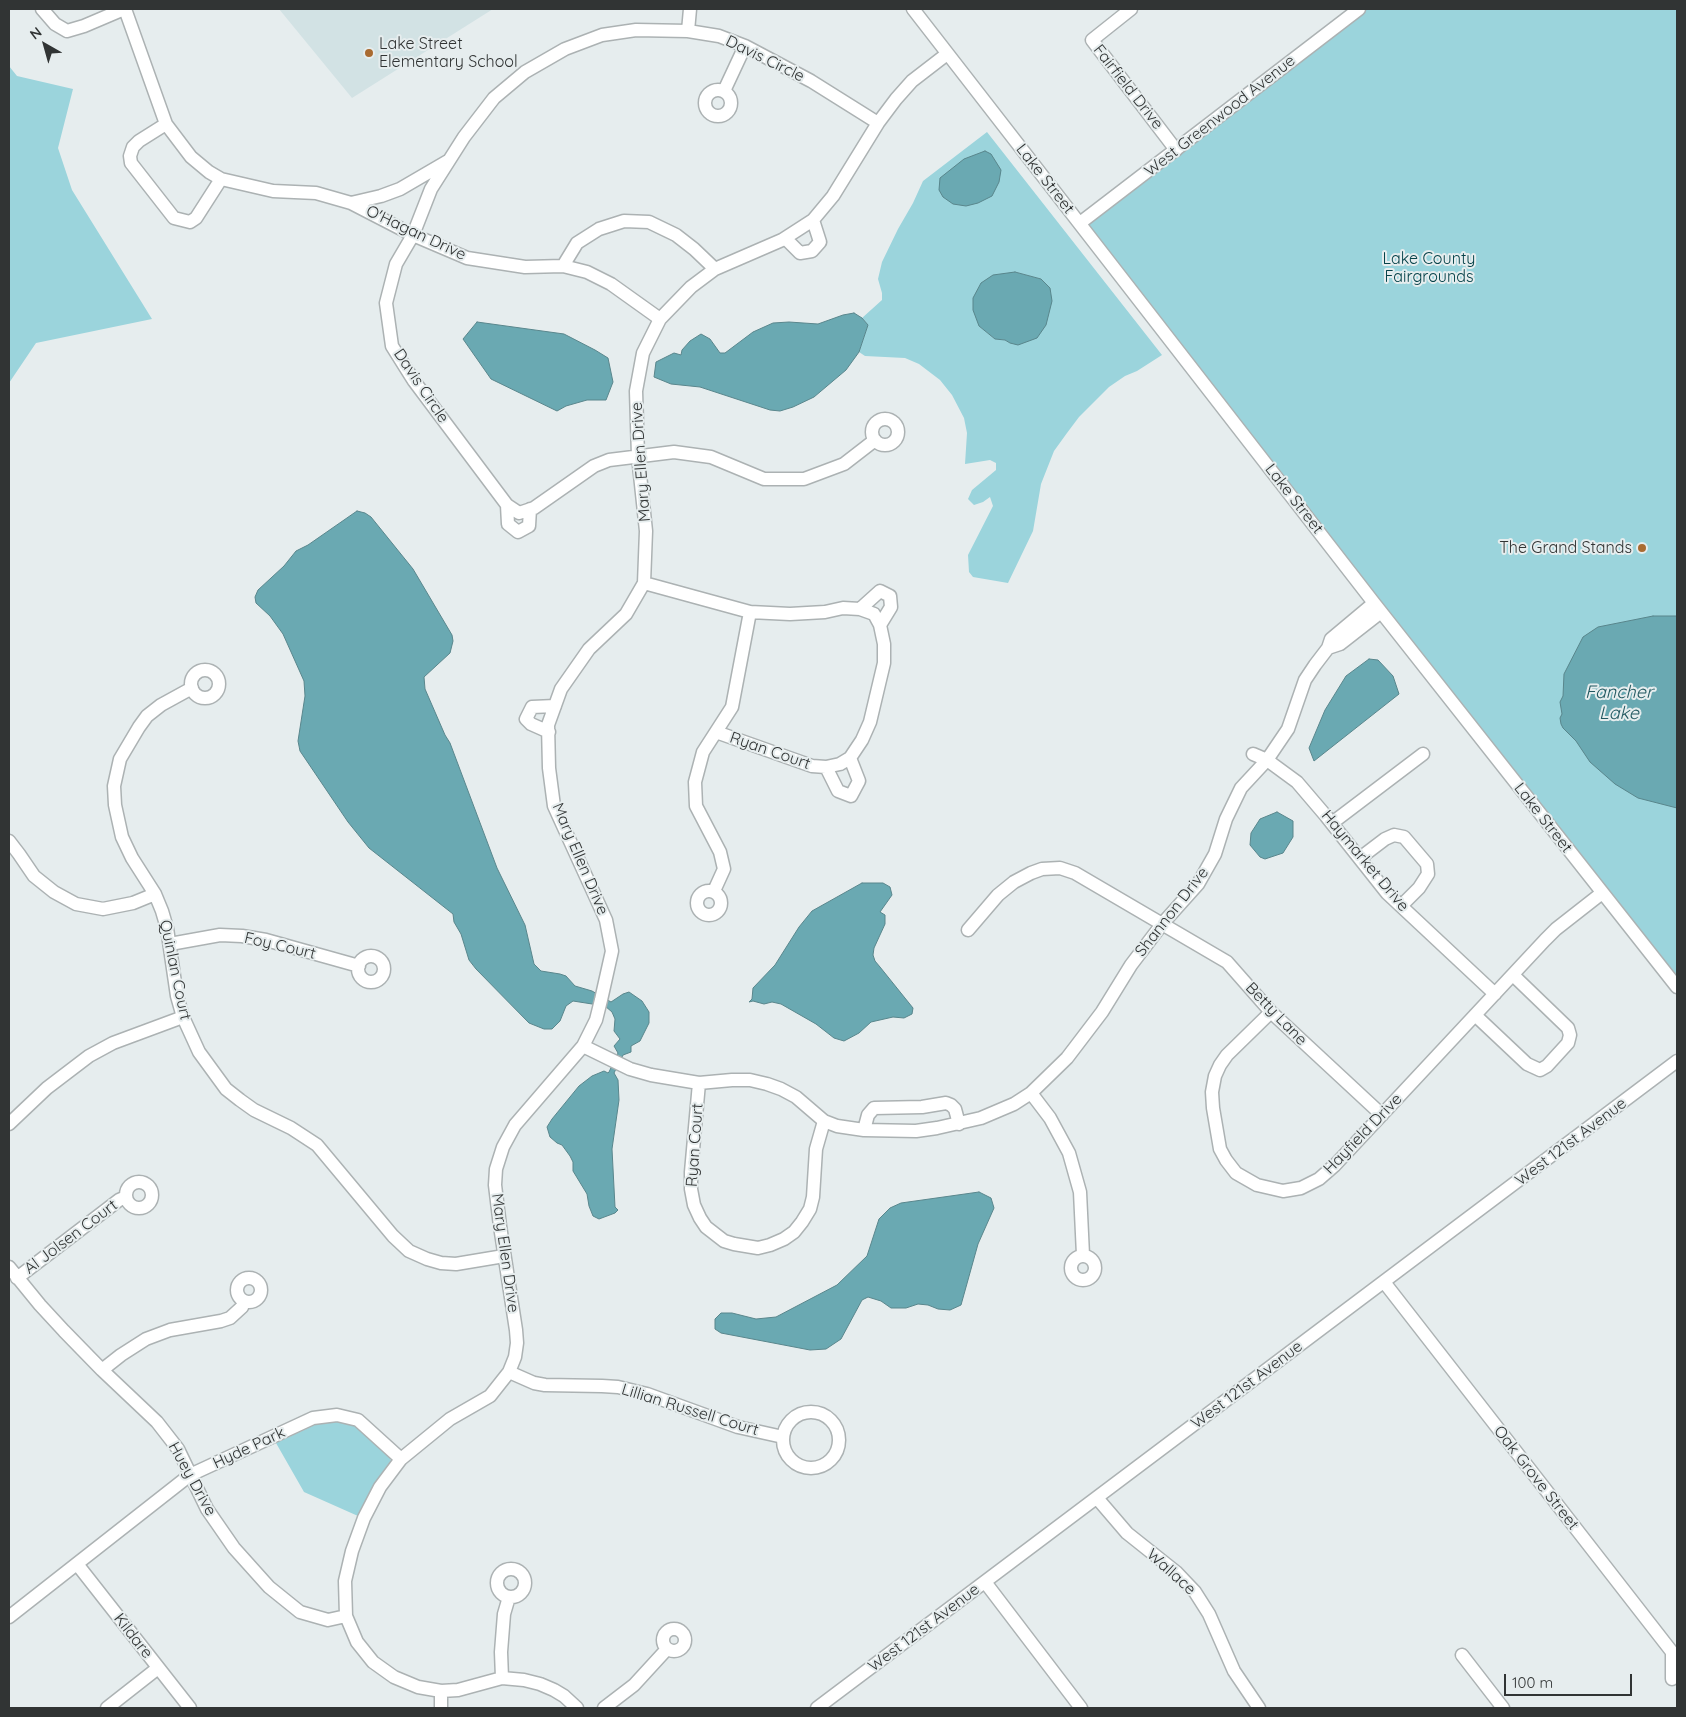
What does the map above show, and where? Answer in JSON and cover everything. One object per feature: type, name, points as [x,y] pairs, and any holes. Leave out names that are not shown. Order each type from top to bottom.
[{"type":"street","name":"O'Hagan Drive","points":[[42,9],[55,24],[67,31],[125,9],[166,124],[191,157],[221,179],[273,191],[316,194],[351,203],[467,258],[525,267],[563,266],[587,272],[611,284],[660,319]]},
{"type":"street","points":[[688,31],[690,9]]},
{"type":"street","name":"Lake Street","points":[[913,9],[1378,608],[1677,987]]},
{"type":"street","name":"Fairfield Drive","points":[[1131,9],[1092,40],[1176,150]]},
{"type":"street","name":"West Greenwood Avenue","points":[[1080,223],[1359,9]]},
{"type":"street","name":"Davis Circle","points":[[524,511],[507,505],[414,381],[392,346],[386,303],[396,264],[413,234],[432,189],[464,137],[494,98],[525,72],[564,49],[602,35],[636,30],[688,31],[719,36],[745,46],[811,81],[878,123]]},
{"type":"street","points":[[724,91],[745,46]]},
{"type":"street","name":"Mary Ellen Drive","points":[[502,1678],[458,1690],[441,1691],[418,1687],[394,1677],[373,1662],[356,1642],[346,1616],[345,1580],[352,1551],[364,1518],[380,1487],[401,1459],[450,1419],[490,1396],[509,1372],[515,1357],[516,1330],[495,1185],[496,1169],[503,1147],[515,1125],[583,1046],[596,1020],[612,951],[606,920],[554,806],[549,768],[548,725],[561,689],[588,649],[626,614],[644,583],[646,531],[638,456],[636,391],[644,353],[660,319],[691,287],[715,269],[786,238],[813,220],[833,196],[878,123],[896,99],[912,81],[947,54]]},
{"type":"street","points":[[166,124],[139,141],[133,147],[130,156],[131,162],[174,218],[190,222],[196,218],[221,179]]},
{"type":"street","name":"Davis Circle","points":[[351,203],[381,196],[400,189],[450,160]]},
{"type":"street","points":[[786,238],[800,253],[812,251],[820,242],[813,220]]},
{"type":"street","points":[[563,266],[577,243],[584,238],[599,229],[624,221],[632,221],[649,222],[676,235],[715,269]]},
{"type":"street","points":[[507,505],[508,524],[518,532],[529,526],[524,511],[594,466],[608,460],[674,452],[711,457],[764,479],[804,479],[844,464],[875,440]]},
{"type":"street","points":[[644,583],[750,612],[790,614],[825,612],[843,608],[860,610],[877,619],[884,644],[884,663],[870,722],[862,740],[850,758],[859,780],[851,796],[838,792],[826,767]]},
{"type":"street","points":[[860,610],[880,591],[890,596],[891,607],[877,619]]},
{"type":"street","name":"Shannon Drive","points":[[583,1046],[608,1059],[651,1075],[699,1083],[750,1080],[767,1084],[796,1097],[824,1121],[837,1126],[864,1130],[916,1130],[959,1124],[998,1112],[1032,1093],[1067,1058],[1102,1012],[1131,965],[1163,923],[1198,884],[1215,854],[1226,820],[1241,788],[1267,760],[1288,729],[1306,680],[1328,648],[1340,644],[1378,608]]},
{"type":"street","points":[[714,891],[724,869],[720,852],[696,806],[695,782],[703,752],[732,707],[750,612]]},
{"type":"street","name":"Quinlan Court","points":[[192,688],[161,705],[147,716],[120,759],[114,786],[115,805],[122,837],[162,911],[170,944],[177,996],[183,1017],[199,1052],[226,1089],[254,1110],[291,1128],[317,1146],[393,1236],[409,1251],[441,1263],[456,1264],[504,1256]]},
{"type":"street","points":[[549,732],[531,724],[526,719],[532,707],[555,706]]},
{"type":"street","name":"Ryan Court","points":[[716,732],[812,766],[826,767],[840,764],[850,758]]},
{"type":"street","name":"Haymarket Drive","points":[[1254,754],[1267,760],[1297,782],[1387,893],[1495,994]]},
{"type":"street","points":[[1332,823],[1423,754]]},
{"type":"street","points":[[1360,858],[1385,839],[1394,835],[1404,837],[1427,864],[1428,874],[1419,888],[1401,906]]},
{"type":"street","points":[[9,842],[34,876],[54,892],[76,904],[103,909],[133,903],[154,894]]},
{"type":"street","name":"Betty Lane","points":[[968,930],[998,895],[1014,882],[1042,869],[1060,868],[1075,873],[1228,962],[1271,1012],[1382,1115]]},
{"type":"street","name":"Hayfield Drive","points":[[1271,1012],[1227,1055],[1215,1076],[1212,1100],[1220,1149],[1236,1173],[1247,1181],[1268,1189],[1283,1191],[1301,1188],[1319,1180],[1336,1165],[1556,930],[1602,893]]},
{"type":"street","name":"Foy Court","points":[[170,944],[220,936],[242,936],[266,940],[359,966]]},
{"type":"street","points":[[1475,1015],[1527,1064],[1540,1070],[1547,1066],[1568,1042],[1570,1035],[1568,1028],[1513,974]]},
{"type":"street","points":[[9,1124],[47,1088],[89,1056],[112,1043],[183,1017]]},
{"type":"street","name":"West 121st Avenue","points":[[817,1708],[1677,1061]]},
{"type":"street","name":"Ryan Court","points":[[699,1083],[690,1189],[694,1205],[706,1228],[724,1241],[758,1248],[770,1245],[789,1235],[802,1222],[810,1209],[813,1197],[816,1149],[824,1121]]},
{"type":"street","points":[[1032,1093],[1050,1118],[1069,1153],[1080,1192],[1083,1255]]},
{"type":"street","points":[[864,1130],[868,1115],[874,1108],[922,1107],[946,1103],[955,1109],[959,1124]]},
{"type":"street","name":"Al Jolsen Court","points":[[17,1278],[119,1200],[126,1197]]},
{"type":"street","name":"Huey Drive","points":[[9,1267],[46,1311],[102,1370],[157,1422],[178,1449],[207,1510],[234,1548],[269,1587],[300,1612],[328,1620],[346,1616]]},
{"type":"street","name":"Oak Grove Street","points":[[1384,1282],[1672,1652],[1672,1679]]},
{"type":"street","points":[[102,1370],[146,1339],[170,1330],[230,1318],[242,1307],[244,1302]]},
{"type":"street","name":"Lillian Russell Court","points":[[509,1372],[534,1383],[545,1385],[610,1387],[647,1394],[738,1427],[783,1437]]},
{"type":"street","points":[[807,1412],[816,1412],[832,1421],[837,1429],[839,1438],[838,1447],[827,1462],[819,1466],[810,1467],[801,1466],[793,1461],[787,1454],[783,1437],[791,1420],[807,1412]]},
{"type":"street","name":"Hyde Park","points":[[9,1617],[190,1475],[313,1418],[337,1415],[358,1420],[401,1459]]},
{"type":"street","name":"Wallace","points":[[1097,1498],[1127,1532],[1176,1572],[1195,1592],[1209,1614],[1234,1671],[1259,1708]]},
{"type":"street","name":"Kildare","points":[[77,1564],[190,1708]]},
{"type":"street","points":[[985,1582],[1081,1708]]},
{"type":"street","points":[[509,1597],[504,1614],[501,1652],[502,1678],[540,1684],[564,1696],[577,1708]]},
{"type":"street","points":[[604,1708],[634,1685],[667,1649]]},
{"type":"street","points":[[1462,1655],[1503,1708]]},
{"type":"street","points":[[107,1708],[158,1668]]},
{"type":"street","points":[[441,1691],[441,1708]]},
{"type":"shaded area","name":"Lake Street Elementary School","points":[[279,9],[493,9],[352,98]]},
{"type":"green space","name":"Lake County Fairgrounds","points":[[1357,9],[1677,9],[1677,987],[1079,224]]},
{"type":"green space","points":[[9,66],[17,76],[73,89],[58,148],[72,190],[152,319],[36,343],[9,383]]},
{"type":"green space","points":[[987,132],[1162,355],[1109,387],[1079,417],[1054,451],[1041,484],[1033,531],[1008,583],[973,577],[969,572],[968,555],[993,506],[990,497],[974,505],[968,499],[972,490],[996,470],[996,463],[990,460],[965,464],[967,433],[964,418],[952,395],[940,380],[919,364],[905,358],[865,356],[859,352],[868,325],[862,318],[882,300],[878,279],[882,262],[923,181]],"holes":[[[1015,272],[1041,279],[1010,343],[1005,340],[995,339],[979,326]]]},
{"type":"green space","points":[[336,1420],[350,1423],[357,1427],[389,1456],[391,1461],[358,1516],[304,1492],[276,1443],[321,1422]]},
{"type":"water","points":[[985,151],[991,154],[1001,170],[999,182],[992,196],[978,203],[966,206],[953,204],[943,197],[939,190],[940,178],[964,159]]},
{"type":"water","points":[[1015,272],[1041,279],[1050,288],[1052,301],[1046,325],[1037,338],[1018,345],[1005,340],[995,339],[979,326],[973,310],[973,298],[981,283],[993,275]]},
{"type":"water","points":[[854,313],[868,325],[859,352],[846,370],[814,397],[793,407],[780,411],[770,410],[700,387],[671,384],[654,377],[656,362],[674,353],[681,355],[682,350],[690,341],[701,334],[710,339],[720,353],[725,353],[753,332],[773,323],[818,324]]},
{"type":"water","points":[[477,322],[564,334],[595,350],[608,358],[613,382],[606,400],[587,400],[566,406],[557,411],[491,379],[463,339]]},
{"type":"water","points":[[357,511],[371,517],[413,569],[452,635],[453,641],[450,653],[424,677],[425,689],[450,743],[497,868],[525,925],[534,964],[541,971],[566,976],[575,986],[592,991],[611,1002],[629,992],[642,1001],[649,1012],[649,1023],[640,1041],[631,1046],[631,1052],[623,1055],[614,1073],[618,1080],[619,1100],[612,1149],[615,1207],[618,1210],[599,1219],[593,1216],[587,1194],[573,1171],[573,1162],[570,1156],[562,1145],[550,1137],[547,1127],[579,1086],[592,1076],[604,1071],[609,1072],[618,1053],[614,1046],[620,1039],[614,1031],[615,1019],[612,1012],[605,1006],[573,1001],[566,1006],[560,1021],[552,1029],[544,1029],[529,1023],[469,960],[461,934],[454,922],[453,914],[369,848],[348,822],[300,751],[298,741],[305,696],[304,681],[283,634],[270,616],[256,603],[255,597],[258,590],[284,566],[296,551],[308,545]]},
{"type":"water","name":"Fancher Lake","points":[[1653,616],[1677,616],[1677,808],[1638,798],[1615,784],[1590,762],[1576,741],[1563,728],[1560,718],[1562,714],[1560,702],[1563,696],[1564,674],[1583,637],[1598,627]]},
{"type":"water","points":[[1369,659],[1378,660],[1393,676],[1399,694],[1314,761],[1309,748],[1325,710],[1346,676]]},
{"type":"water","points":[[1277,812],[1293,821],[1293,837],[1283,853],[1265,859],[1260,857],[1250,845],[1251,833],[1260,819]]},
{"type":"water","points":[[862,883],[883,883],[890,887],[892,895],[880,912],[885,915],[885,924],[874,948],[873,955],[875,961],[913,1008],[912,1014],[904,1018],[893,1017],[871,1022],[859,1033],[844,1041],[834,1038],[816,1024],[781,1004],[749,1002],[752,999],[753,988],[775,965],[799,927],[812,911]]},
{"type":"water","points":[[979,1192],[991,1198],[994,1208],[978,1244],[961,1305],[950,1310],[918,1304],[906,1308],[891,1308],[881,1301],[868,1297],[862,1300],[841,1339],[826,1349],[810,1350],[721,1333],[715,1329],[715,1319],[721,1313],[732,1313],[756,1319],[776,1317],[837,1285],[867,1256],[879,1219],[890,1208],[901,1203]]},
{"type":"place","name":"Lake Street Elementary School","points":[[369,53]]},
{"type":"place","name":"The Grand Stands","points":[[1642,548]]}]
